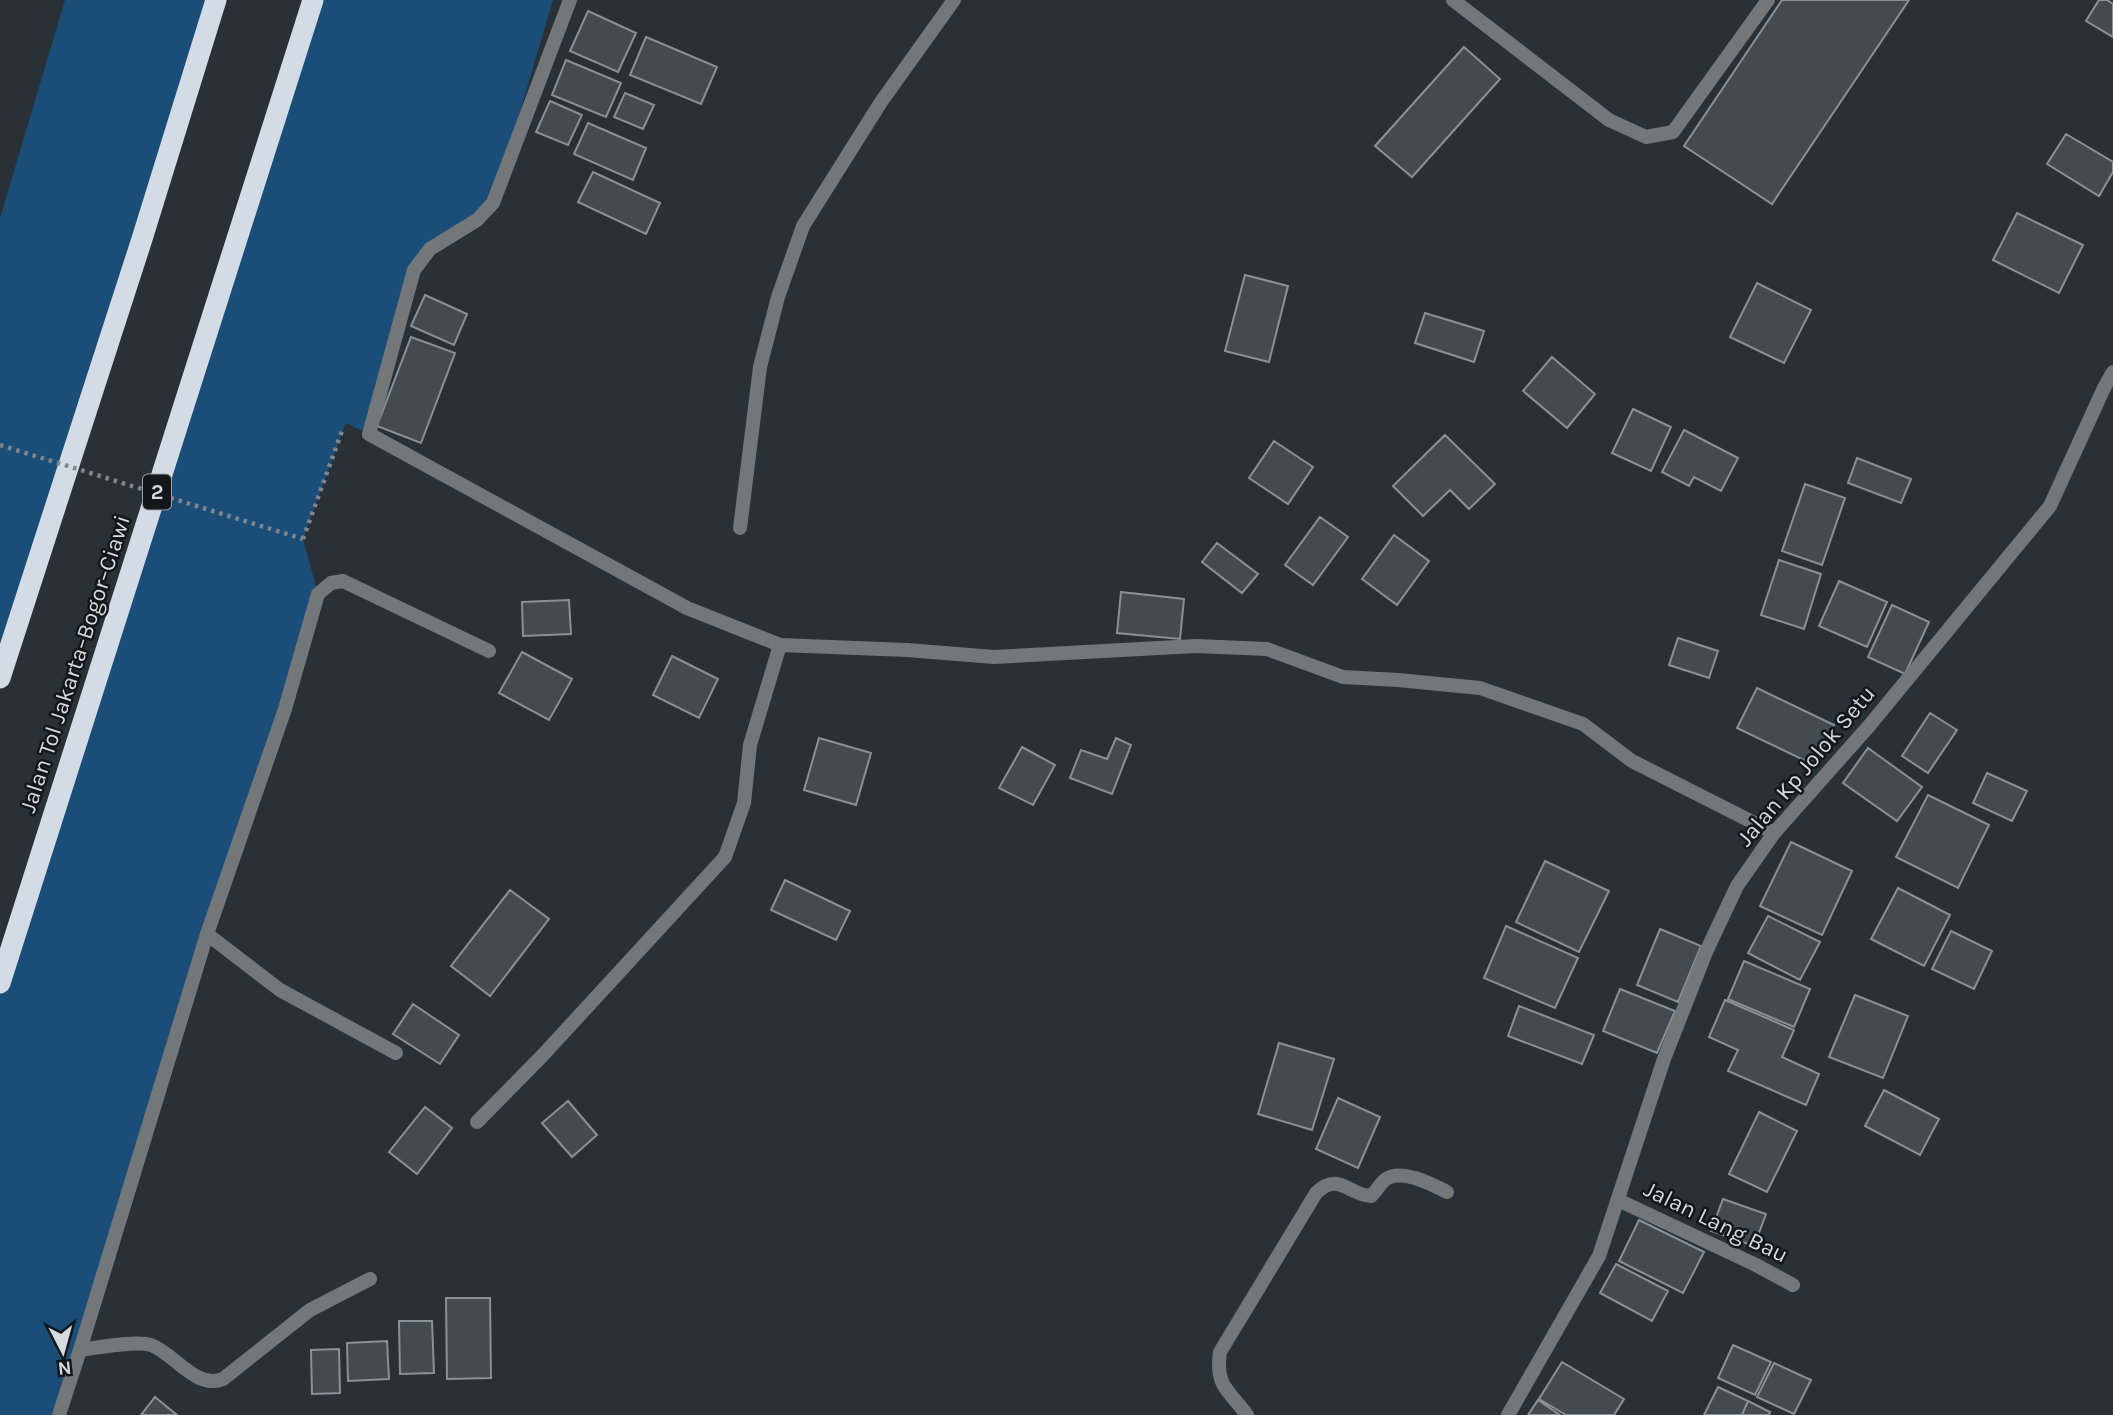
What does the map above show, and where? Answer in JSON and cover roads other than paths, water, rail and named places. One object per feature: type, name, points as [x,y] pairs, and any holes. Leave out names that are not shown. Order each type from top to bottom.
[{"type":"highway","points":[[0,678],[216,0]]},
{"type":"highway","name":"Jalan Tol Jakarta–Bogor–Ciawi","points":[[0,983],[313,0]]},
{"type":"street","points":[[570,0],[493,203],[477,220],[430,249],[414,270],[369,434],[687,608],[780,646],[907,650],[994,657],[1196,646],[1267,649],[1343,677],[1480,688],[1583,724],[1632,761],[1774,833]]},
{"type":"street","points":[[740,528],[760,367],[778,297],[803,226],[881,102],[954,0]]},
{"type":"street","points":[[1453,0],[1609,120],[1646,137],[1673,132],[1768,0]]},
{"type":"street","name":"Jalan Kp Jolok Setu","points":[[1508,1415],[1599,1256],[1664,1059],[1706,952],[1737,886],[1774,833],[1869,726],[2050,506],[2113,372]]},
{"type":"street","points":[[59,1415],[207,934],[285,709],[318,594],[331,583],[343,581],[489,651]]},
{"type":"street","points":[[477,1122],[543,1055],[724,857],[744,803],[750,745],[780,646]]},
{"type":"street","points":[[207,934],[280,990],[396,1054]]},
{"type":"street","points":[[1247,1415],[1219,1375],[1220,1352],[1322,1186],[1340,1183],[1365,1196],[1371,1196],[1385,1179],[1399,1175],[1424,1180],[1447,1192]]},
{"type":"street","name":"Jalan Lang Bau","points":[[1618,1200],[1793,1285]]},
{"type":"street","points":[[80,1350],[138,1343],[151,1345],[204,1380],[215,1382],[223,1379],[310,1310],[370,1279]]}]
